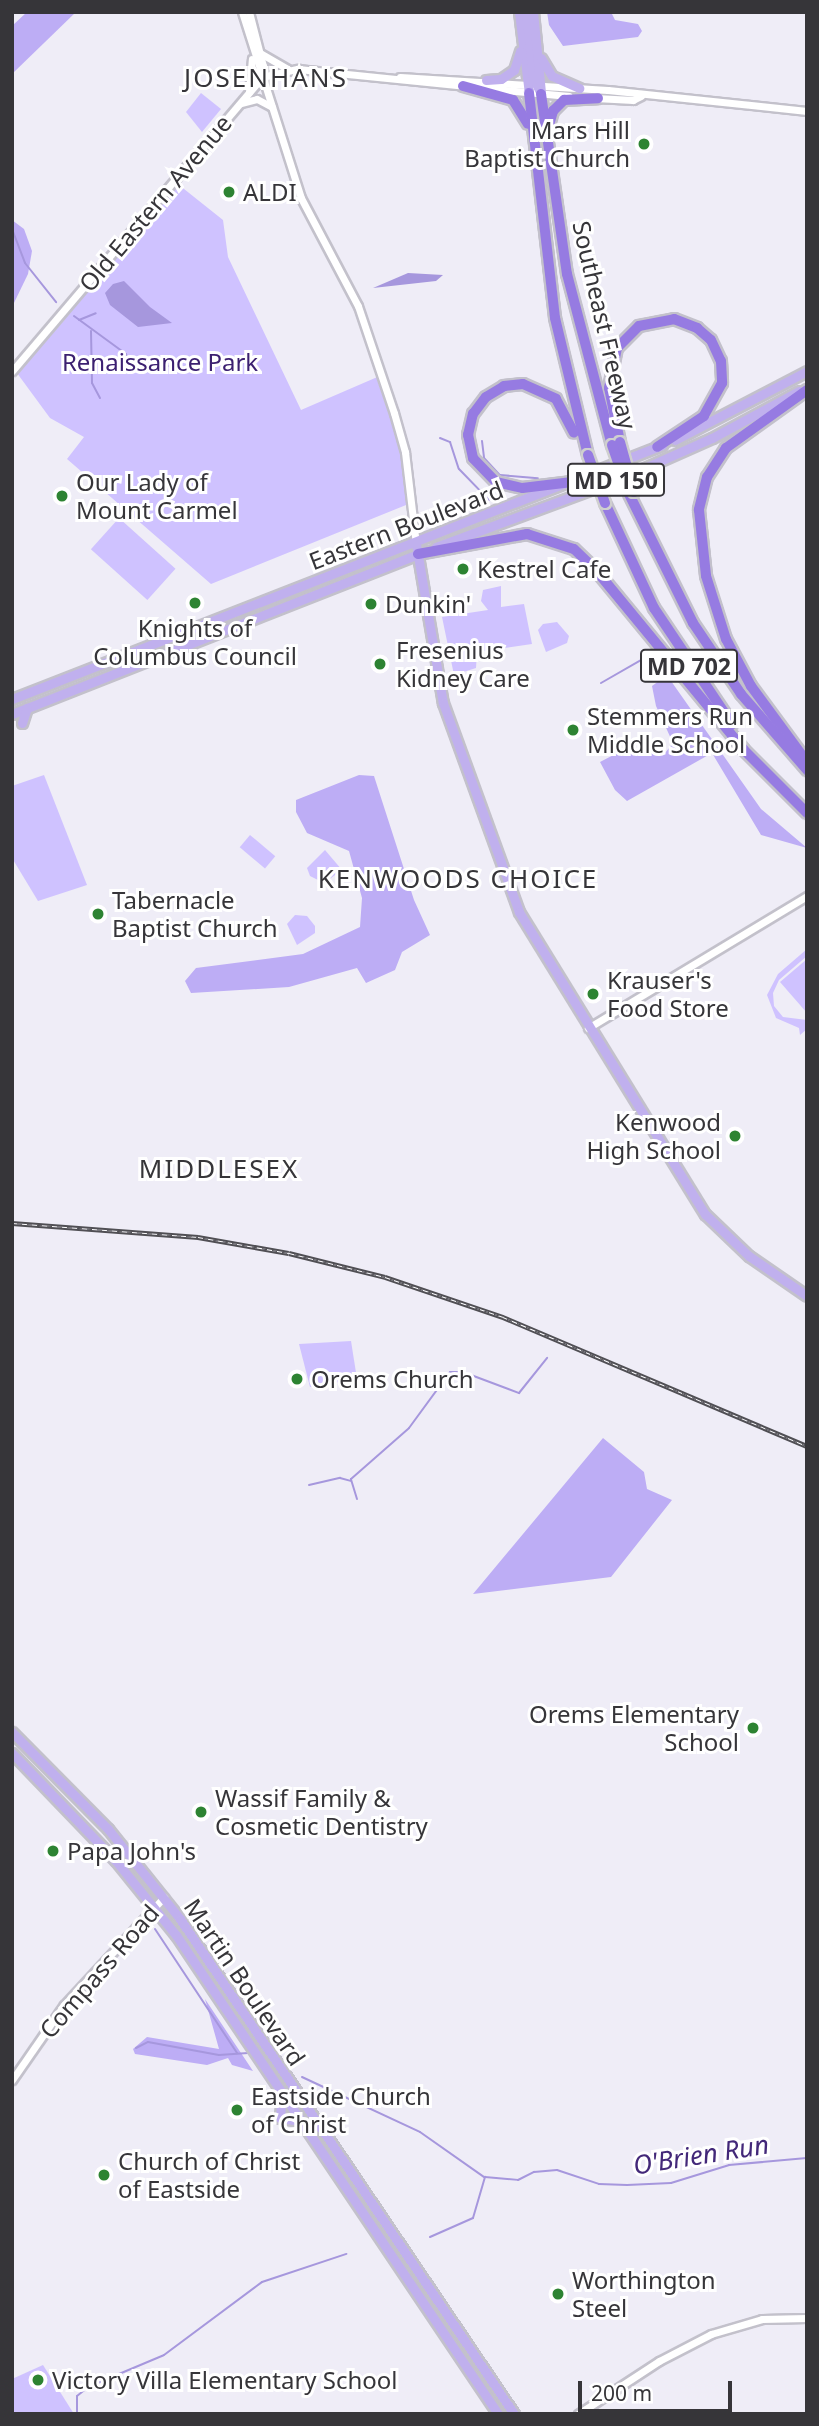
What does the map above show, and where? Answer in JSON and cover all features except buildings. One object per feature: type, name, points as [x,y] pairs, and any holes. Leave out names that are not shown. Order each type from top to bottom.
[{"type":"highway","points":[[463,86],[513,100],[523,111],[534,140]]},
{"type":"highway","name":"Southeast Freeway","points":[[535,88],[547,138],[567,274],[631,493],[656,556],[716,660],[807,770]]},
{"type":"highway","name":"Southeast Freeway","points":[[535,88],[534,140],[562,356],[585,456],[603,504],[638,578],[722,712],[807,807]]},
{"type":"highway","points":[[547,138],[551,114],[560,102],[598,98]]},
{"type":"highway","points":[[616,443],[609,388],[614,356],[639,326],[674,319],[697,328],[711,340],[721,361],[722,383],[704,416],[657,447]]},
{"type":"highway","points":[[572,482],[522,488],[489,478],[470,451],[468,435],[473,414],[486,397],[504,386],[541,388],[562,405],[585,456]]},
{"type":"highway","points":[[807,389],[746,431],[718,457],[703,487],[699,524],[706,576],[726,639],[751,686],[807,762]]},
{"type":"highway","points":[[417,549],[527,534],[573,549],[596,569],[744,750],[807,813]]},
{"type":"main road","name":"MD 702","points":[[519,12],[535,88]]},
{"type":"main road","points":[[526,12],[535,88]]},
{"type":"main road","name":"MD 702","points":[[533,12],[536,36],[535,88]]},
{"type":"main road","points":[[486,80],[501,79],[514,70],[522,35]]},
{"type":"main road","points":[[536,36],[548,72],[579,88]]},
{"type":"main road","name":"Eastern Boulevard","points":[[12,714],[22,723],[27,708],[417,549],[657,447],[719,420],[807,371]]},
{"type":"main road","name":"Eastern Boulevard","points":[[12,699],[417,549],[622,478],[712,438],[807,389]]},
{"type":"main road","points":[[417,549],[443,703],[477,803],[519,912],[587,1028],[705,1214],[749,1256],[807,1296]]},
{"type":"main road","name":"Martin Boulevard","points":[[12,1732],[108,1829],[164,1898],[514,2413]]},
{"type":"main road","name":"Martin Boulevard","points":[[12,1753],[107,1852],[153,1907],[282,2091],[498,2414]]},
{"type":"main road","points":[[282,2091],[280,2118],[302,2122]]},
{"type":"street","points":[[242,12],[301,198],[350,290],[387,390],[405,452],[417,549]]},
{"type":"street","points":[[249,12],[260,53],[262,77]]},
{"type":"street","points":[[249,92],[253,48]]},
{"type":"street","points":[[260,53],[289,69]]},
{"type":"street","name":"Old Eastern Avenue","points":[[12,371],[262,77],[289,69],[486,80],[598,98],[633,100],[641,96]]},
{"type":"street","points":[[266,90],[270,78],[279,71]]},
{"type":"street","name":"Old Eastern Avenue","points":[[399,77],[463,86],[579,88],[807,111]]},
{"type":"street","points":[[240,103],[257,99],[272,107]]},
{"type":"street","points":[[587,1028],[807,896]]},
{"type":"street","name":"Compass Road","points":[[12,2080],[64,2005],[164,1898]]},
{"type":"street","points":[[578,2414],[659,2361],[711,2334],[762,2319],[807,2318]]},
{"type":"green space","points":[[201,93],[221,109],[202,132],[186,112]]},
{"type":"green space","name":"Renaissance Park","points":[[174,181],[223,220],[228,257],[301,410],[382,375],[399,427],[411,503],[211,584],[67,459],[84,437],[50,418],[14,369]]},
{"type":"green space","points":[[119,518],[175,569],[147,600],[91,549]]},
{"type":"green space","points":[[501,586],[501,607],[524,604],[532,644],[477,652],[476,668],[454,675],[442,617],[488,610],[481,601],[483,590]]},
{"type":"green space","points":[[557,622],[569,636],[567,643],[546,652],[538,630],[543,624]]},
{"type":"green space","points":[[44,775],[87,885],[38,901],[12,858],[12,786]]},
{"type":"green space","points":[[250,835],[275,856],[265,868],[240,847]]},
{"type":"green space","points":[[325,850],[342,870],[324,883],[310,876],[307,868]]},
{"type":"green space","points":[[295,915],[307,916],[315,926],[315,933],[297,945],[287,924]]},
{"type":"green space","points":[[807,949],[807,956],[779,980],[773,993],[774,1006],[783,1017],[807,1020],[807,1029],[800,1035],[799,1028],[776,1018],[767,995],[778,974]]},
{"type":"green space","points":[[807,959],[807,1013],[780,982]]},
{"type":"green space","points":[[351,1341],[357,1379],[310,1387],[299,1344]]},
{"type":"green space","points":[[43,2365],[74,2414],[12,2414],[12,2379]]},
{"type":"shaded area","points":[[27,12],[76,12],[12,74],[12,26]]},
{"type":"shaded area","points":[[547,12],[611,12],[615,20],[638,24],[642,31],[638,37],[563,46],[549,25]]},
{"type":"shaded area","points":[[12,220],[24,229],[32,251],[28,274],[12,307]]},
{"type":"shaded area","points":[[408,273],[443,275],[436,281],[373,288]]},
{"type":"shaded area","points":[[124,281],[150,307],[172,323],[138,327],[110,305],[105,293],[113,284]]},
{"type":"shaded area","points":[[663,678],[671,681],[761,809],[807,848],[761,835],[712,753],[627,801],[615,790],[600,762],[623,750],[665,753],[673,743],[656,706],[652,686]]},
{"type":"shaded area","points":[[359,775],[374,776],[414,900],[430,935],[402,952],[395,970],[366,983],[357,968],[289,987],[191,993],[185,981],[196,968],[303,954],[360,927],[362,898],[349,851],[307,833],[296,812],[296,800]]},
{"type":"shaded area","points":[[603,1438],[644,1472],[647,1489],[672,1500],[611,1577],[473,1594]]},
{"type":"shaded area","points":[[205,1999],[253,2071],[232,2065],[228,2058],[207,2065],[135,2054],[133,2049],[147,2037],[219,2049]]},
{"type":"waterway","points":[[12,229],[25,263],[56,302]]},
{"type":"waterway","points":[[79,320],[96,313]]},
{"type":"waterway","points":[[74,316],[126,354],[129,362],[144,360],[188,371]]},
{"type":"waterway","points":[[91,331],[92,383],[100,398]]},
{"type":"waterway","points":[[440,438],[450,442],[459,469],[489,500]]},
{"type":"waterway","points":[[482,441],[484,458],[500,475],[538,478]]},
{"type":"waterway","points":[[601,683],[641,660]]},
{"type":"waterway","points":[[357,1499],[351,1479],[409,1428],[450,1372],[463,1372],[519,1393],[547,1358]]},
{"type":"waterway","points":[[309,1485],[340,1478],[351,1481]]},
{"type":"waterway","points":[[155,1929],[237,2053]]},
{"type":"waterway","points":[[136,2048],[148,2042],[219,2055],[248,2053]]},
{"type":"waterway","points":[[302,2077],[420,2132],[484,2177]]},
{"type":"waterway","name":"O'Brien Run","points":[[430,2237],[473,2218],[485,2177],[518,2180],[534,2172],[557,2170],[599,2184],[671,2183],[729,2165],[807,2158]]},
{"type":"waterway","name":"O'Brien Run","points":[[77,2414],[77,2396],[88,2387],[164,2355],[262,2282],[346,2254]]},
{"type":"railway","points":[[12,1223],[198,1237],[289,1253],[385,1277],[503,1317],[807,1446]]},
{"type":"place","name":"Mars Hill Baptist Church","points":[[644,144]]},
{"type":"place","name":"ALDI","points":[[229,192]]},
{"type":"place","name":"Our Lady of Mount Carmel","points":[[62,496]]},
{"type":"place","name":"Kestrel Cafe","points":[[463,569]]},
{"type":"place","name":"Knights of Columbus Council","points":[[195,603]]},
{"type":"place","name":"Dunkin'","points":[[371,604]]},
{"type":"place","name":"Fresenius Kidney Care","points":[[380,664]]},
{"type":"place","name":"Stemmers Run Middle School","points":[[573,730]]},
{"type":"place","name":"Tabernacle Baptist Church","points":[[98,914]]},
{"type":"place","name":"Krauser's Food Store","points":[[593,994]]},
{"type":"place","name":"Kenwood High School","points":[[735,1136]]},
{"type":"place","name":"Orems Church","points":[[297,1379]]},
{"type":"place","name":"Orems Elementary School","points":[[753,1728]]},
{"type":"place","name":"Wassif Family & Cosmetic Dentistry","points":[[201,1812]]},
{"type":"place","name":"Papa John's","points":[[53,1851]]},
{"type":"place","name":"Eastside Church of Christ","points":[[237,2110]]},
{"type":"place","name":"Church of Christ of Eastside","points":[[104,2175]]},
{"type":"place","name":"Worthington Steel","points":[[558,2294]]},
{"type":"place","name":"Victory Villa Elementary School","points":[[38,2380]]},
{"type":"district","name":"JOSENHANS","points":[[266,78]]},
{"type":"district","name":"KENWOODS CHOICE","points":[[458,879]]},
{"type":"district","name":"MIDDLESEX","points":[[219,1169]]}]
